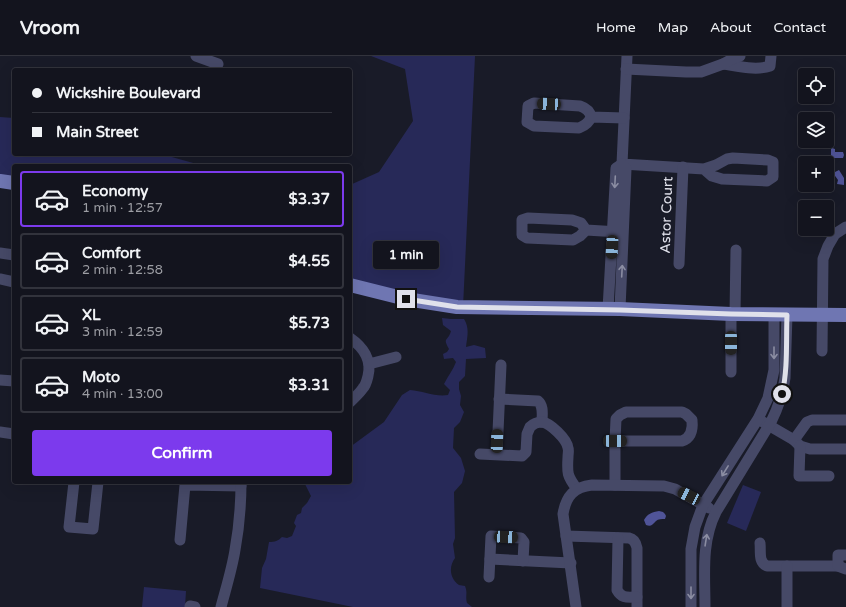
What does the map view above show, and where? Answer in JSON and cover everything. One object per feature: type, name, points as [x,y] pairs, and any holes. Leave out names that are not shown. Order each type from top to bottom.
[{"type":"main road","points":[[0,181],[12,183]]},
{"type":"main road","points":[[352,286],[406,299],[457,307],[614,309],[733,314],[846,315]]},
{"type":"street","points":[[196,56],[218,64]]},
{"type":"street","points":[[614,309],[618,232],[626,169],[622,164],[627,56]]},
{"type":"street","points":[[626,69],[701,72],[740,56]]},
{"type":"street","points":[[723,64],[763,68],[770,66],[771,56]]},
{"type":"street","points":[[534,103],[580,106],[586,108],[591,117],[590,121],[579,128],[534,126],[527,122],[528,106],[534,103]]},
{"type":"street","points":[[591,117],[624,118]]},
{"type":"street","name":"Astor Court","points":[[622,164],[704,169],[733,158],[768,160],[774,162],[773,177],[767,181],[722,179],[712,176],[704,169]]},
{"type":"street","name":"Astor Court","points":[[679,264],[683,167]]},
{"type":"street","points":[[586,230],[581,223],[572,220],[528,218],[522,220],[522,235],[527,238],[573,240],[586,230],[618,232]]},
{"type":"street","points":[[822,351],[822,259],[835,234],[846,227]]},
{"type":"street","points":[[731,372],[736,250]]},
{"type":"street","points":[[0,253],[12,255]]},
{"type":"street","points":[[0,279],[12,282]]},
{"type":"street","points":[[691,607],[691,549],[695,527],[703,505],[758,419],[768,398],[774,370],[781,314]]},
{"type":"street","points":[[705,607],[705,550],[711,521],[768,425],[778,406],[784,386],[786,367],[781,314]]},
{"type":"street","points":[[352,340],[360,346],[366,355],[369,364],[369,372],[363,388],[352,400]]},
{"type":"street","points":[[369,364],[396,357]]},
{"type":"street","points":[[497,454],[501,365]]},
{"type":"street","points":[[0,380],[12,381]]},
{"type":"street","points":[[499,399],[538,401],[542,408],[542,422]]},
{"type":"street","points":[[615,441],[687,440],[692,431],[692,420],[682,412],[626,412],[620,415],[616,419],[615,441],[615,485]]},
{"type":"street","points":[[758,419],[797,443],[810,449],[846,449]]},
{"type":"street","points":[[829,476],[799,476],[797,443],[807,422],[812,420],[846,420]]},
{"type":"street","points":[[480,454],[522,456],[525,454],[527,448],[528,430],[533,425],[542,422],[560,434],[567,443],[568,476],[577,489]]},
{"type":"street","points":[[0,432],[12,434]]},
{"type":"street","points":[[74,484],[70,527],[93,529],[98,484]]},
{"type":"street","points":[[180,540],[185,485],[241,484],[238,535],[230,576],[221,607]]},
{"type":"street","points":[[576,607],[563,514],[568,498],[577,489],[592,484],[654,485],[669,487],[689,496],[716,512]]},
{"type":"street","points":[[489,578],[491,536],[521,538],[524,542],[523,561]]},
{"type":"street","points":[[566,536],[629,538],[633,539],[636,544],[637,602],[624,597],[617,590],[618,538]]},
{"type":"street","points":[[760,543],[760,561],[767,566],[842,567],[838,555],[846,555]]},
{"type":"street","points":[[490,559],[571,563]]},
{"type":"street","points":[[787,566],[787,607]]},
{"type":"shaded area","points":[[371,56],[475,56],[463,307],[352,285],[352,184],[379,172],[413,121],[405,69]]},
{"type":"shaded area","points":[[0,117],[12,118],[12,156],[168,156],[197,164],[12,164],[12,183],[0,181]]},
{"type":"shaded area","points":[[442,318],[464,319],[468,329],[466,347],[474,345],[485,348],[486,358],[466,359],[465,376],[459,382],[461,396],[460,405],[464,412],[460,422],[454,428],[453,448],[461,458],[465,471],[462,483],[454,492],[455,538],[453,544],[455,558],[451,572],[453,579],[459,585],[465,586],[467,603],[472,607],[353,607],[260,588],[262,568],[266,559],[269,542],[276,541],[282,537],[287,538],[292,536],[296,526],[294,523],[297,515],[301,513],[302,508],[311,496],[305,484],[352,484],[352,446],[384,422],[402,395],[410,390],[438,395],[448,395],[450,390],[444,384],[456,362],[453,358],[444,359],[443,354],[449,349],[446,341],[451,331],[443,325]]},
{"type":"shaded area","points":[[743,485],[761,492],[746,531],[727,523]]},
{"type":"shaded area","points":[[144,587],[186,591],[185,607],[142,607]]},
{"type":"water","points":[[831,149],[835,149],[835,152],[843,152],[843,158],[834,158],[834,156],[831,156]]},
{"type":"water","points":[[839,170],[844,178],[844,185],[837,184],[838,180],[834,172]]},
{"type":"water","points":[[659,511],[665,514],[665,519],[660,519],[650,526],[646,525],[644,520],[647,516]]},
{"type":"route","points":[[406,299],[457,307],[787,315],[786,367],[782,394]]}]
